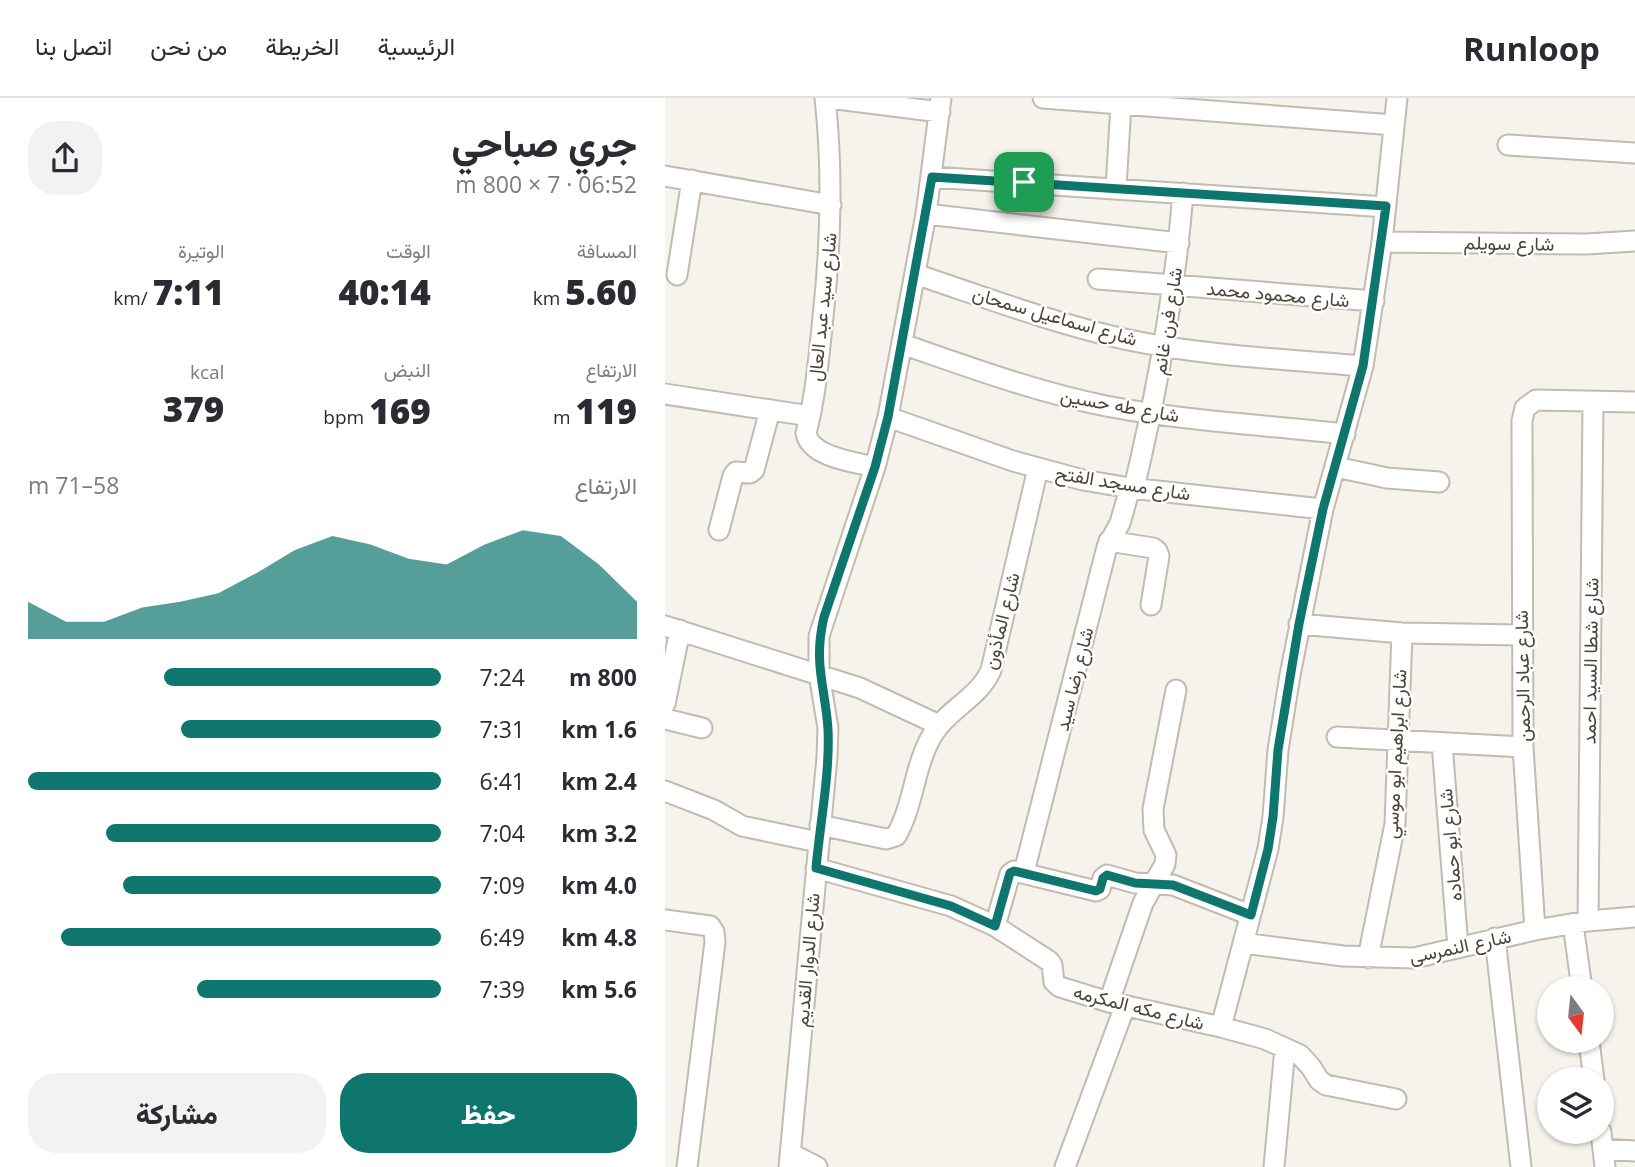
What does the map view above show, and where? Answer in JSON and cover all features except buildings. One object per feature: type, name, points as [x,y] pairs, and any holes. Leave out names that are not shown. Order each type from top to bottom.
[{"type":"street","points":[[827,98],[940,105]]},
{"type":"street","name":"شارع سيد عبد العال","points":[[827,98],[831,205],[829,257],[820,355],[806,433],[807,441],[818,451],[875,467]]},
{"type":"street","points":[[1043,98],[1394,125]]},
{"type":"street","points":[[1221,1027],[1268,849],[1278,750],[1299,624],[1323,509],[1363,366],[1383,242],[1397,98]]},
{"type":"street","points":[[1116,188],[1121,104]]},
{"type":"street","name":"شارع الدوار القديم","points":[[790,1160],[827,757],[828,728],[818,655],[824,617],[875,467],[888,417],[926,214],[940,105]]},
{"type":"street","points":[[1508,145],[1635,153]]},
{"type":"street","points":[[665,176],[831,205]]},
{"type":"street","points":[[932,177],[1386,206]]},
{"type":"street","points":[[677,275],[692,180]]},
{"type":"street","name":"شارع فرن غانم","points":[[1132,488],[1152,413],[1164,346],[1179,243],[1182,193]]},
{"type":"street","points":[[926,214],[1179,243]]},
{"type":"street","name":"شارع سويلم","points":[[1383,242],[1587,244],[1635,241]]},
{"type":"street","name":"شارع اسماعيل سمحان","points":[[915,274],[1043,317],[1123,338],[1224,354],[1363,366]]},
{"type":"street","name":"شارع محمود محمد","points":[[1098,279],[1374,301]]},
{"type":"street","name":"شارع طه حسين","points":[[902,344],[1061,395],[1152,413],[1345,434]]},
{"type":"street","points":[[665,394],[810,416]]},
{"type":"street","name":"شارع عباد الرحمن","points":[[1535,930],[1523,747],[1522,421],[1525,408],[1536,400],[1593,402]]},
{"type":"street","points":[[1593,402],[1635,402]]},
{"type":"street","name":"شارع شطا السيد احمد","points":[[1582,976],[1593,402]]},
{"type":"street","points":[[719,530],[734,474],[750,473],[754,470],[770,410]]},
{"type":"street","name":"شارع مسجد الفتح","points":[[888,417],[1038,468],[1083,480],[1323,509]]},
{"type":"street","points":[[1336,467],[1387,478],[1439,482]]},
{"type":"street","name":"شارع المأذون","points":[[819,834],[885,839],[896,836],[932,735],[947,714],[978,692],[991,670],[1038,468]]},
{"type":"street","name":"شارع رضا سيد","points":[[1024,872],[1109,541],[1120,523],[1132,488]]},
{"type":"street","points":[[1109,541],[1153,548],[1157,551],[1159,556],[1151,605]]},
{"type":"street","points":[[1299,624],[1402,633],[1521,635]]},
{"type":"street","points":[[665,705],[673,628],[819,674],[890,701],[939,725]]},
{"type":"street","name":"شارع ابراهيم ابو موسي","points":[[1368,958],[1395,824],[1402,633]]},
{"type":"street","points":[[1065,1167],[1117,1004],[1143,904],[1165,864],[1165,855],[1154,830],[1153,809],[1176,690]]},
{"type":"street","points":[[665,719],[702,727]]},
{"type":"street","points":[[1337,737],[1523,747]]},
{"type":"street","name":"شارع ابو حماده","points":[[1442,743],[1458,948]]},
{"type":"street","points":[[665,791],[714,810],[743,826],[819,834]]},
{"type":"street","name":"شارع مكه المكرمه","points":[[816,868],[951,906],[995,926],[1049,961],[1056,985],[1117,1004],[1265,1039],[1300,1055],[1323,1083],[1396,1099]]},
{"type":"street","points":[[995,926],[1010,873],[1014,871],[1096,891],[1100,889],[1103,878],[1107,875],[1135,883],[1173,885],[1251,915]]},
{"type":"street","name":"شارع النمرسى","points":[[1243,943],[1368,958],[1414,958],[1535,930],[1635,917]]},
{"type":"street","points":[[665,920],[710,926],[715,942],[687,1167]]},
{"type":"street","points":[[1495,938],[1521,1167]]},
{"type":"street","points":[[1274,1167],[1285,1048]]},
{"type":"street","points":[[1603,1149],[1635,1151]]},
{"type":"street","points":[[790,1160],[817,1167]]},
{"type":"route","points":[[932,177],[1024,182],[1386,206],[1383,242],[1363,366],[1323,509],[1299,624],[1278,750],[1268,849],[1251,915],[1165,883],[1142,884],[1107,875],[1103,878],[1100,889],[1096,891],[1014,871],[1010,873],[995,926],[951,906],[816,868],[828,728],[819,674],[820,636],[875,467],[888,417],[932,177]]}]
